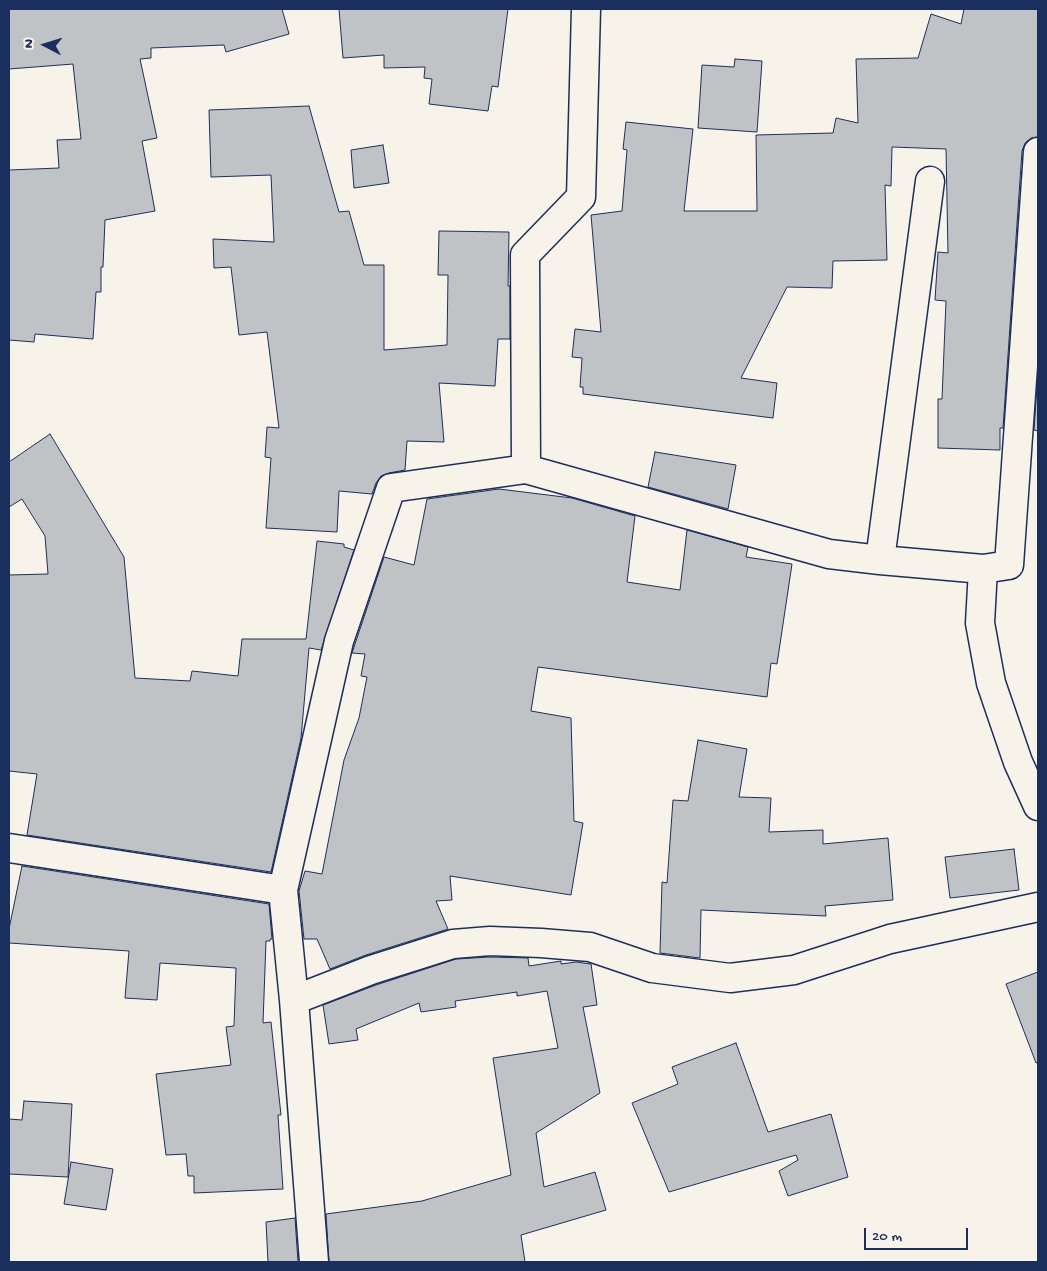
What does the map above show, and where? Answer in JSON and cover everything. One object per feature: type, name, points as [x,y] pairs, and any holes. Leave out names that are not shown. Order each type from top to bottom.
[{"type":"street","points":[[526,469],[525,255],[581,197],[586,9]]},
{"type":"street","points":[[314,1262],[294,1000],[283,890],[339,642],[391,488],[526,469],[829,554],[983,569],[1008,565],[1038,152]]},
{"type":"street","points":[[880,560],[930,181]]},
{"type":"street","points":[[983,569],[980,623],[991,682],[1018,762],[1038,806]]},
{"type":"street","points":[[9,848],[283,890]]},
{"type":"street","points":[[294,1000],[371,970],[453,944],[490,941],[541,942],[590,947],[652,968],[730,978],[794,970],[890,938],[1038,907]]},
{"type":"building","points":[[9,9],[282,9],[289,34],[226,52],[224,45],[151,48],[151,58],[140,59],[157,138],[142,141],[155,211],[105,220],[101,292],[96,292],[93,339],[35,334],[34,342],[9,340],[9,170],[59,168],[57,140],[81,139],[73,64],[9,69]]},
{"type":"building","points":[[339,9],[508,9],[498,87],[492,86],[488,111],[429,104],[432,79],[424,78],[425,67],[384,68],[384,55],[343,58]]},
{"type":"building","points":[[964,9],[1038,9],[1038,137],[1031,138],[1025,143],[1022,151],[1003,428],[1000,428],[1000,450],[938,448],[938,399],[942,399],[946,301],[935,300],[938,252],[948,253],[946,149],[892,147],[891,186],[885,185],[887,260],[833,261],[832,288],[787,287],[741,378],[777,383],[773,418],[583,394],[583,387],[580,387],[582,358],[572,357],[575,329],[601,332],[591,215],[622,211],[627,150],[623,149],[626,122],[693,129],[684,211],[757,211],[756,135],[833,133],[836,118],[858,123],[856,59],[918,58],[931,14],[961,24]]},
{"type":"building","points":[[735,59],[762,61],[757,132],[698,128],[702,65],[734,67]]},
{"type":"building","points":[[309,106],[339,212],[349,211],[364,265],[384,265],[384,350],[447,345],[448,275],[438,275],[439,231],[509,232],[508,286],[510,286],[510,339],[498,339],[495,386],[439,383],[444,442],[407,441],[405,470],[381,476],[372,494],[339,491],[337,532],[266,528],[271,458],[265,457],[267,427],[279,428],[267,332],[239,335],[231,267],[214,268],[213,239],[274,242],[271,175],[211,177],[209,110]]},
{"type":"building","points":[[383,145],[389,183],[354,188],[351,150]]},
{"type":"building","points":[[1038,372],[1038,431],[1034,430]]},
{"type":"building","points":[[50,434],[124,557],[135,678],[190,681],[192,671],[238,676],[242,639],[306,639],[317,541],[344,544],[344,547],[354,550],[321,650],[309,648],[301,738],[271,872],[27,835],[37,774],[9,771],[9,575],[48,574],[45,536],[22,499],[9,507],[9,462]]},
{"type":"building","points":[[655,452],[736,465],[728,509],[648,487]]},
{"type":"building","points":[[499,489],[572,498],[635,516],[627,582],[680,590],[687,530],[748,547],[746,557],[792,564],[777,664],[771,663],[767,697],[538,667],[531,711],[571,718],[574,821],[583,823],[571,895],[450,876],[452,900],[436,901],[448,929],[366,955],[330,969],[317,939],[304,939],[299,891],[305,871],[322,874],[344,760],[359,718],[367,677],[361,676],[365,654],[352,653],[384,557],[414,565],[427,499]]},
{"type":"building","points":[[698,740],[747,749],[739,797],[771,798],[769,832],[823,830],[823,844],[888,838],[893,900],[825,906],[826,916],[701,910],[700,958],[660,953],[662,882],[667,883],[673,800],[688,801]]},
{"type":"building","points":[[1014,849],[1019,890],[950,898],[945,857]]},
{"type":"building","points":[[22,866],[269,904],[272,939],[266,941],[263,1023],[271,1022],[281,1115],[278,1115],[283,1189],[194,1193],[194,1176],[188,1176],[186,1154],[166,1155],[156,1074],[231,1065],[226,1027],[234,1026],[236,968],[160,963],[157,1000],[125,998],[129,951],[9,943],[9,929]]},
{"type":"building","points":[[490,957],[528,958],[529,966],[561,961],[561,964],[576,962],[591,964],[597,1005],[583,1007],[600,1093],[536,1133],[544,1187],[595,1172],[606,1210],[521,1235],[525,1262],[329,1262],[326,1214],[422,1201],[511,1175],[493,1058],[558,1048],[547,991],[517,996],[517,992],[455,1001],[456,1007],[421,1012],[419,1003],[356,1029],[358,1040],[329,1044],[323,1005],[376,985],[456,959]]},
{"type":"building","points":[[1038,972],[1038,1062],[1036,1063],[1006,984]]},
{"type":"building","points":[[736,1043],[768,1132],[831,1114],[848,1177],[788,1196],[779,1171],[798,1160],[796,1155],[669,1192],[632,1103],[678,1084],[672,1067]]},
{"type":"building","points":[[24,1101],[72,1104],[68,1177],[9,1174],[9,1119],[22,1120]]},
{"type":"building","points":[[71,1162],[113,1169],[106,1210],[64,1204]]},
{"type":"building","points":[[295,1218],[298,1262],[268,1262],[266,1222]]}]
